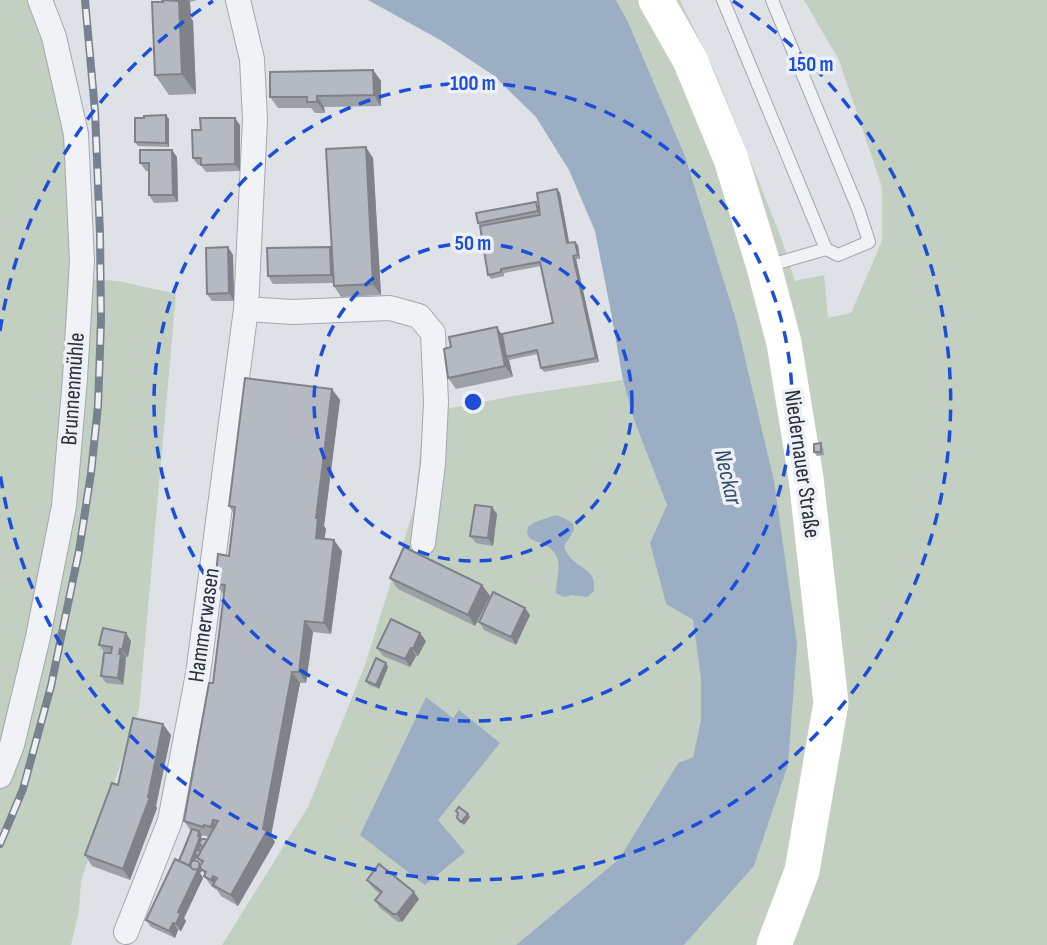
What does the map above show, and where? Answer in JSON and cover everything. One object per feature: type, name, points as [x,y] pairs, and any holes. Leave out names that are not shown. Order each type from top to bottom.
[{"type":"main road","name":"Niedernauer Straße","points":[[656,0],[690,60],[731,159],[764,267],[783,343],[806,478],[831,703],[802,870],[774,945]]},
{"type":"street","name":"Brunnenmühle","points":[[0,776],[12,745],[38,637],[64,506],[82,261],[76,134],[54,37],[40,0]]},
{"type":"street","name":"Hammerwasen","points":[[126,932],[170,821],[198,674],[246,309],[255,119],[251,59],[238,0]]},
{"type":"street","points":[[246,309],[292,312],[390,308],[419,316],[433,333],[436,401],[433,464],[423,543]]},
{"type":"lane","points":[[723,0],[826,249],[838,255],[869,242],[859,211],[772,0]]},
{"type":"lane","points":[[764,267],[826,249]]},
{"type":"green space","points":[[0,0],[32,0],[52,61],[66,138],[73,278],[118,281],[176,294],[139,709],[81,881],[79,910],[71,945],[0,945]]},
{"type":"green space","points":[[616,0],[680,0],[716,74],[782,240],[795,281],[824,275],[828,318],[851,313],[882,241],[882,187],[839,60],[804,0],[1047,0],[1047,945],[684,945],[754,866],[788,765],[736,320],[685,156]]},
{"type":"green space","points":[[623,380],[634,420],[667,505],[650,543],[666,604],[693,620],[701,678],[701,720],[693,757],[678,763],[619,859],[516,945],[222,945],[308,807],[365,665],[415,505],[424,413],[519,395]]},
{"type":"water","name":"Neckar","points":[[368,0],[616,0],[685,156],[736,320],[774,481],[797,644],[788,765],[754,866],[684,945],[516,945],[619,859],[678,763],[693,757],[701,720],[701,679],[693,620],[666,604],[650,543],[667,505],[634,420],[623,380],[595,231],[569,170],[536,117],[493,75],[442,41]]},
{"type":"water","points":[[556,515],[573,524],[574,530],[564,546],[573,561],[593,578],[594,591],[587,597],[564,597],[556,593],[559,571],[557,558],[549,547],[531,539],[527,534],[528,527],[535,522]]},
{"type":"water","points":[[426,697],[453,718],[459,710],[500,743],[438,820],[465,852],[425,885],[360,835]]},
{"type":"building","points":[[162,0],[179,1],[182,74],[155,75],[152,2],[163,2]]},
{"type":"building","points":[[373,70],[374,95],[317,96],[317,102],[307,102],[307,97],[270,97],[270,72]]},
{"type":"building","points":[[166,115],[166,143],[135,142],[135,118]]},
{"type":"building","points":[[200,118],[235,118],[235,164],[201,165],[201,158],[193,158],[192,130],[201,130]]},
{"type":"building","points":[[366,147],[373,284],[334,286],[326,149]]},
{"type":"building","points":[[140,150],[172,150],[173,195],[149,195],[149,163],[140,163]]},
{"type":"building","points":[[557,189],[567,243],[575,242],[578,255],[573,256],[596,358],[541,368],[537,350],[506,357],[502,334],[553,323],[540,262],[501,269],[501,272],[488,275],[480,226],[540,215],[537,193]]},
{"type":"building","points":[[536,202],[538,211],[478,223],[476,213]]},
{"type":"building","points":[[228,247],[229,293],[207,294],[206,248]]},
{"type":"building","points":[[330,247],[331,275],[268,276],[267,248]]},
{"type":"building","points":[[497,327],[505,366],[448,378],[444,349],[451,347],[449,337]]},
{"type":"building","points":[[245,378],[332,389],[316,518],[316,538],[334,540],[324,623],[305,621],[299,672],[292,672],[263,829],[267,831],[231,895],[213,885],[217,878],[213,876],[211,880],[204,876],[206,872],[200,866],[203,861],[197,858],[218,821],[213,820],[211,827],[203,827],[184,821],[209,683],[213,683],[225,585],[215,584],[218,554],[229,556],[235,507],[229,506]]},
{"type":"building","points":[[821,443],[821,452],[814,452],[814,444]]},
{"type":"building","points":[[475,505],[492,507],[488,538],[470,536]]},
{"type":"building","points":[[404,547],[482,585],[468,615],[390,578]]},
{"type":"building","points":[[493,592],[525,608],[511,637],[479,622]]},
{"type":"building","points":[[391,619],[420,633],[405,659],[377,648]]},
{"type":"building","points":[[103,628],[126,633],[119,654],[118,678],[101,676],[104,653],[111,653],[112,647],[99,645]]},
{"type":"building","points":[[376,658],[386,663],[376,685],[366,681]]},
{"type":"building","points":[[133,718],[163,724],[150,797],[123,869],[85,855],[112,783],[118,785]]},
{"type":"building","points":[[459,807],[468,814],[461,822],[456,811]]},
{"type":"building","points":[[192,829],[199,831],[200,837],[189,866],[179,861]]},
{"type":"building","points":[[202,839],[207,840],[203,847],[199,842]]},
{"type":"building","points":[[175,859],[198,870],[178,912],[181,913],[176,924],[173,923],[169,931],[146,920]]},
{"type":"building","points":[[195,861],[199,865],[195,869],[191,865]]},
{"type":"building","points":[[379,864],[414,892],[397,914],[393,914],[375,900],[382,892],[367,880]]},
{"type":"railway","points":[[0,844],[23,789],[51,686],[79,551],[98,406],[100,234],[95,111],[85,0]]}]
